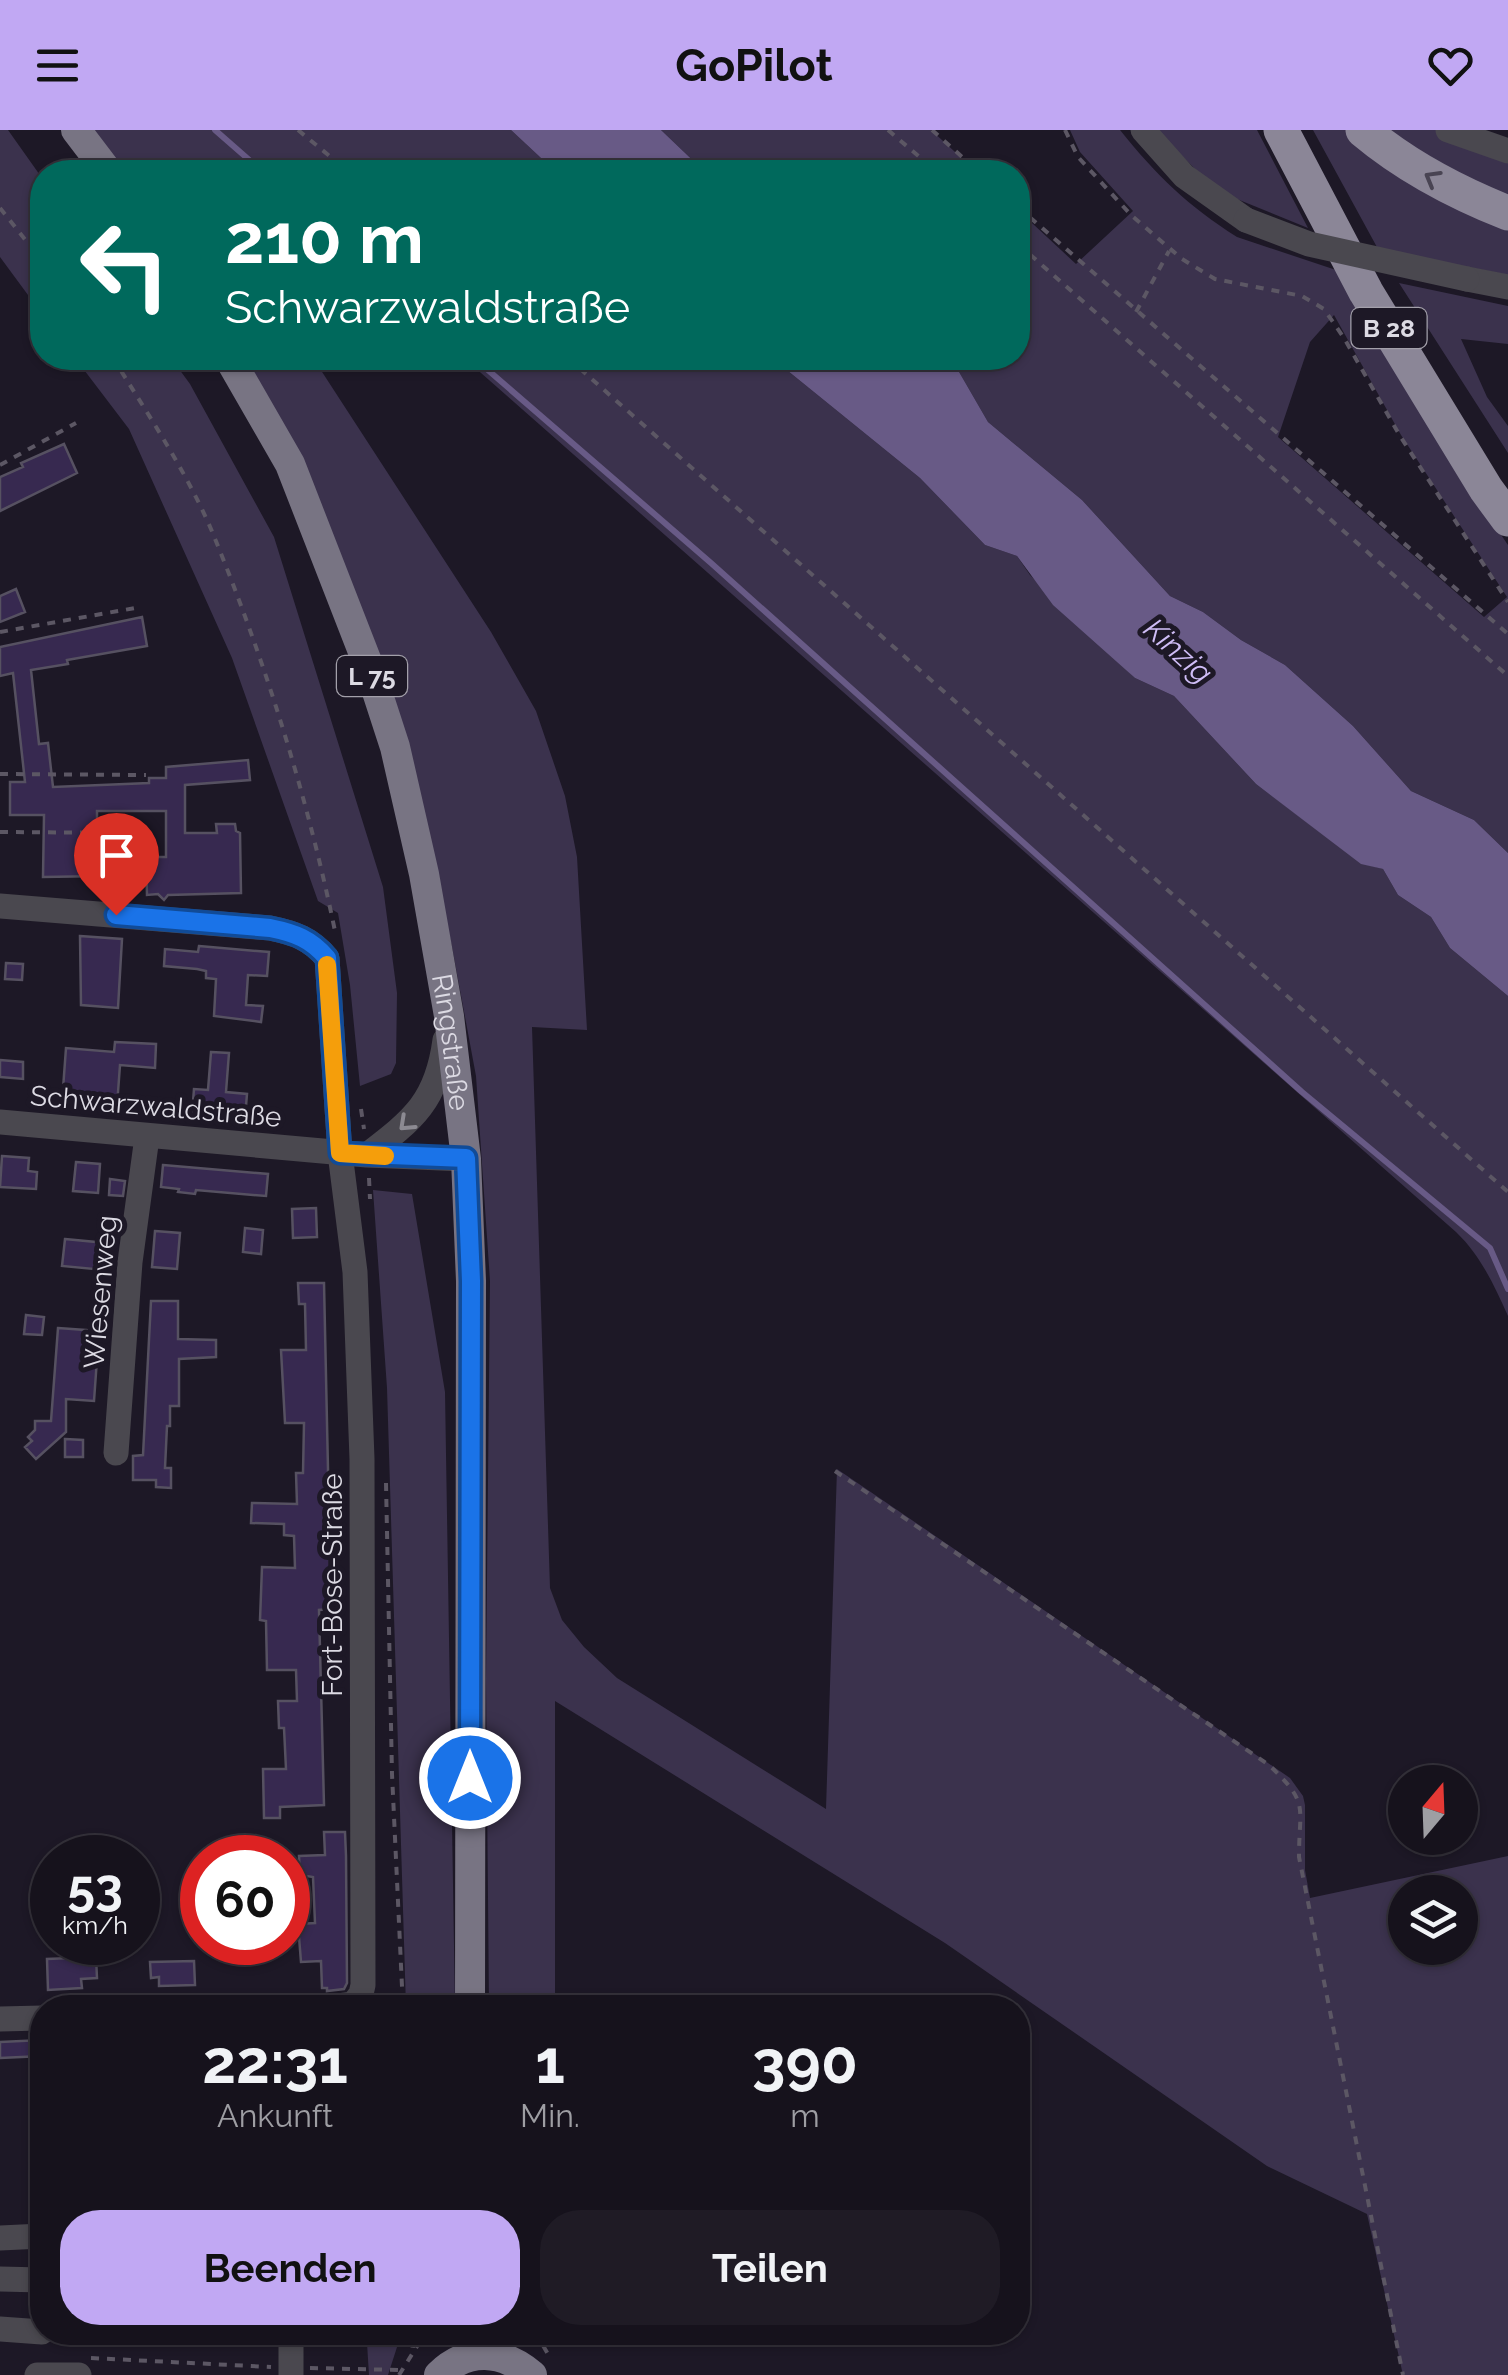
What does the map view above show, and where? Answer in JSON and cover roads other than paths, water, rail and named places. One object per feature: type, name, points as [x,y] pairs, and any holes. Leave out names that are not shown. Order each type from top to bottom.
[{"type":"highway","name":"B 28","points":[[1281,130],[1366,292],[1508,519]]},
{"type":"highway","name":"B 28","points":[[1302,130],[1368,253],[1508,478]]},
{"type":"highway","points":[[1363,130],[1395,157],[1461,194],[1508,213]]},
{"type":"main road","points":[[76,130],[99,160]]},
{"type":"main road","name":"Ringstraße","points":[[236,370],[290,464],[369,668],[394,747],[420,856],[449,1016],[466,1158],[471,1281],[470,1995]]},
{"type":"main road","points":[[449,2357],[503,2355],[532,2375]]},
{"type":"street","points":[[1143,130],[1184,176],[1246,220],[1323,248],[1508,288]]},
{"type":"street","points":[[1448,130],[1502,143]]},
{"type":"street","name":"Fort-Bose-Straße","points":[[0,906],[270,928],[294,932],[314,942],[327,958],[340,1153],[356,1272],[362,1458],[360,1995]]},
{"type":"street","points":[[367,1155],[422,1108],[441,1070],[449,1016]]},
{"type":"street","name":"Schwarzwaldstraße","points":[[0,1122],[340,1153],[466,1158]]},
{"type":"street","name":"Wiesenweg","points":[[116,1453],[130,1262],[147,1136]]},
{"type":"street","points":[[0,2019],[30,2018]]},
{"type":"street","points":[[0,2238],[30,2237]]},
{"type":"street","points":[[0,2280],[30,2280]]},
{"type":"street","points":[[0,2329],[30,2331]]},
{"type":"street","points":[[291,2345],[292,2371]]},
{"type":"street","points":[[36,2375],[70,2370]]},
{"type":"water","points":[[511,130],[661,130],[692,160],[543,160]]},
{"type":"water","name":"Kinzig","points":[[787,370],[958,370],[988,422],[1082,500],[1170,596],[1203,612],[1285,665],[1353,726],[1411,791],[1474,820],[1508,853],[1508,996],[1450,948],[1431,917],[1398,895],[1383,869],[1361,864],[1256,784],[1174,696],[1135,678],[1053,605],[1017,556],[985,545],[920,478]]},
{"type":"waterway","points":[[215,130],[249,160]]},
{"type":"waterway","points":[[488,370],[711,563],[1302,1092],[1490,1248],[1508,1289]]}]
